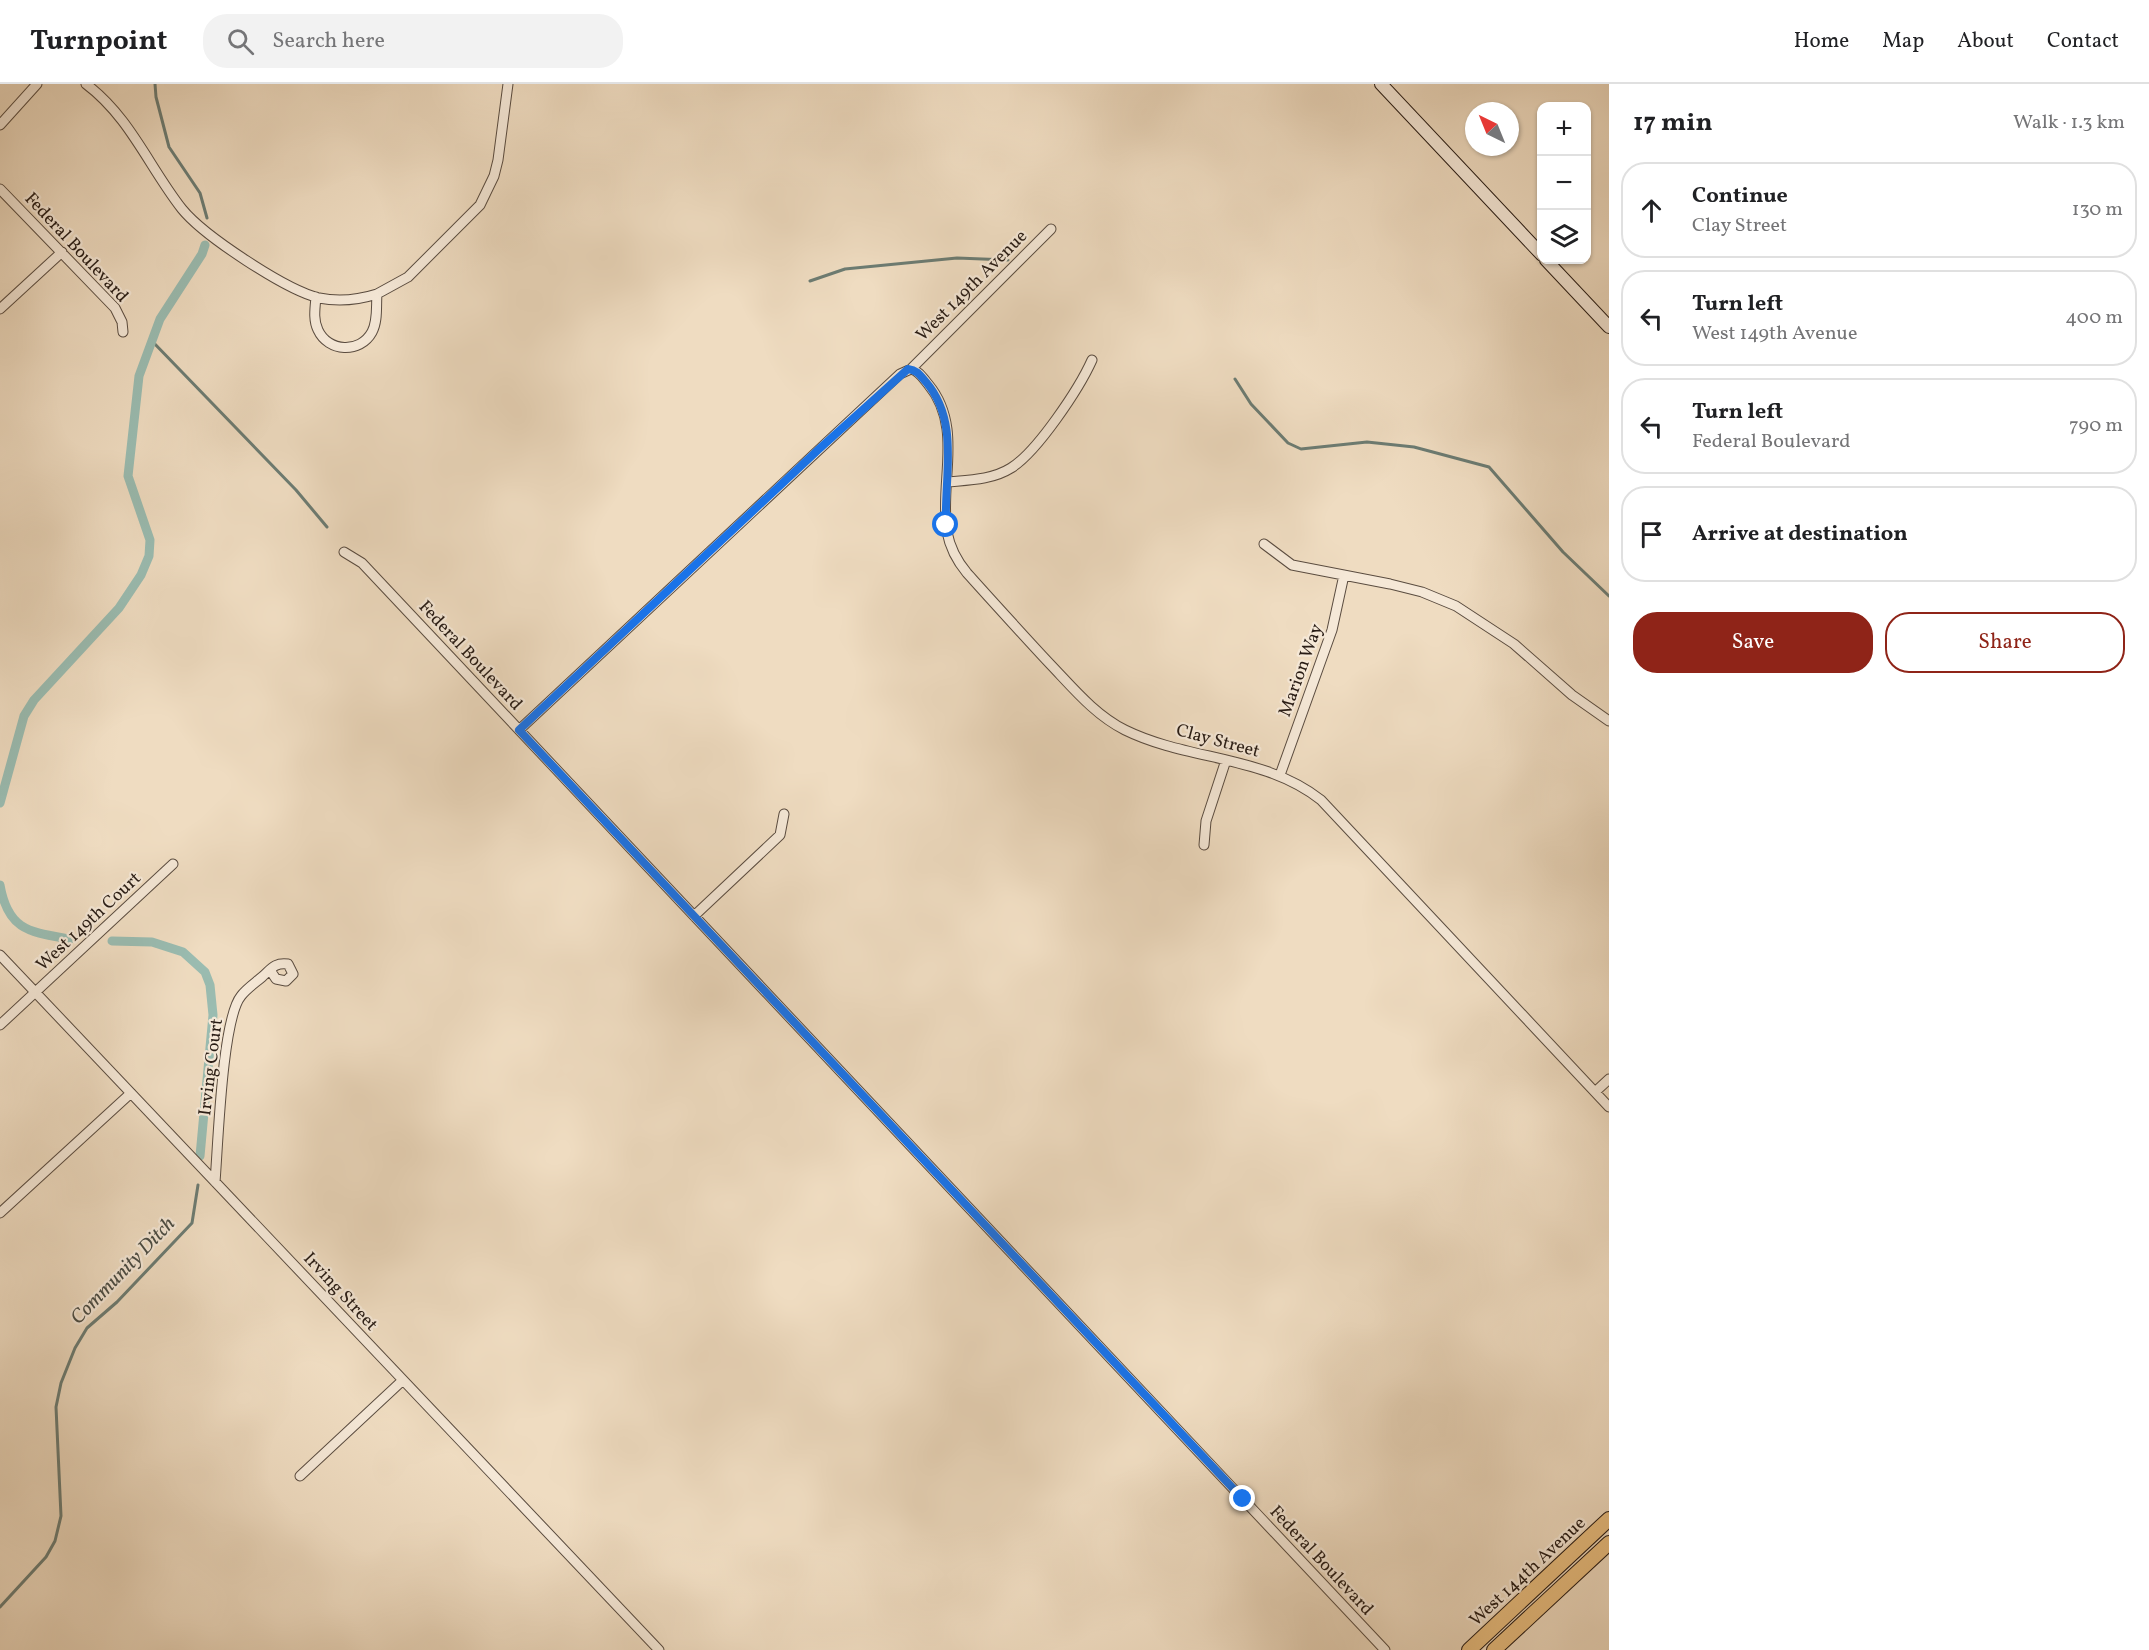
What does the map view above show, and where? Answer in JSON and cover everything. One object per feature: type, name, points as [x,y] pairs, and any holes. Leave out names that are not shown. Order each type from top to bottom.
[{"type":"main road","name":"West 144th Avenue","points":[[1469,1650],[1609,1519]]},
{"type":"main road","name":"West 144th Avenue","points":[[1494,1650],[1609,1543]]},
{"type":"street","points":[[0,125],[37,84]]},
{"type":"street","points":[[86,84],[101,95],[124,120],[173,196],[195,223],[288,285],[316,297],[349,300],[377,294],[408,277],[480,205],[494,176],[498,160],[508,84]]},
{"type":"street","points":[[1381,84],[1537,250]]},
{"type":"street","name":"Federal Boulevard","points":[[0,189],[115,308],[122,322],[123,332]]},
{"type":"street","name":"West 149th Avenue","points":[[519,730],[832,436],[900,374],[911,369],[1051,229]]},
{"type":"street","points":[[0,309],[62,252]]},
{"type":"street","points":[[1550,264],[1609,327]]},
{"type":"street","points":[[316,297],[315,316],[318,332],[331,344],[345,348],[362,343],[373,331],[377,294]]},
{"type":"street","points":[[947,483],[993,476],[1022,460],[1081,386],[1092,360]]},
{"type":"street","name":"Clay Street","points":[[911,369],[918,372],[944,409],[948,441],[947,534],[959,564],[1087,702],[1125,730],[1280,775],[1321,800],[1609,1107]]},
{"type":"street","points":[[1264,544],[1292,564],[1422,592],[1456,606],[1514,644],[1572,695],[1609,722]]},
{"type":"street","name":"Federal Boulevard","points":[[344,552],[362,563],[1385,1650]]},
{"type":"street","name":"Marion Way","points":[[1280,775],[1332,630],[1344,575]]},
{"type":"street","points":[[1204,845],[1206,821],[1213,806],[1226,760]]},
{"type":"street","points":[[694,916],[780,835],[784,814]]},
{"type":"street","name":"West 149th Court","points":[[0,1025],[173,864]]},
{"type":"street","name":"Irving Street","points":[[0,955],[658,1650]]},
{"type":"street","name":"Irving Court","points":[[215,1182],[224,1070],[235,1008],[241,996],[270,970]]},
{"type":"street","points":[[1595,1092],[1609,1079]]},
{"type":"street","points":[[0,1213],[131,1094]]},
{"type":"street","points":[[300,1476],[403,1380]]},
{"type":"waterway","name":"Community Ditch","points":[[155,84],[156,97],[169,147],[200,193],[207,218]]},
{"type":"waterway","name":"Community Ditch","points":[[0,803],[24,716],[34,700],[119,608],[141,575],[149,556],[150,540],[128,476],[139,376],[160,319],[202,254],[205,245]]},
{"type":"waterway","points":[[810,281],[845,269],[957,258],[1008,260]]},
{"type":"waterway","points":[[151,340],[296,490],[327,527]]},
{"type":"waterway","points":[[1235,379],[1251,404],[1288,443],[1301,449],[1367,442],[1414,447],[1489,467],[1563,552],[1609,596]]},
{"type":"waterway","name":"Community Ditch","points":[[0,885],[9,912],[23,927],[43,934],[70,939]]},
{"type":"waterway","name":"Community Ditch","points":[[112,941],[152,942],[183,952],[205,972],[210,985],[213,1015],[200,1156]]},
{"type":"waterway","name":"Community Ditch","points":[[0,1607],[46,1557],[55,1541],[61,1516],[56,1407],[61,1383],[75,1348],[87,1328],[117,1302],[192,1223],[198,1185]]},
{"type":"route","points":[[946,525],[948,441],[944,409],[918,372],[908,369],[903,371],[737,525],[519,730],[1243,1499]]}]
